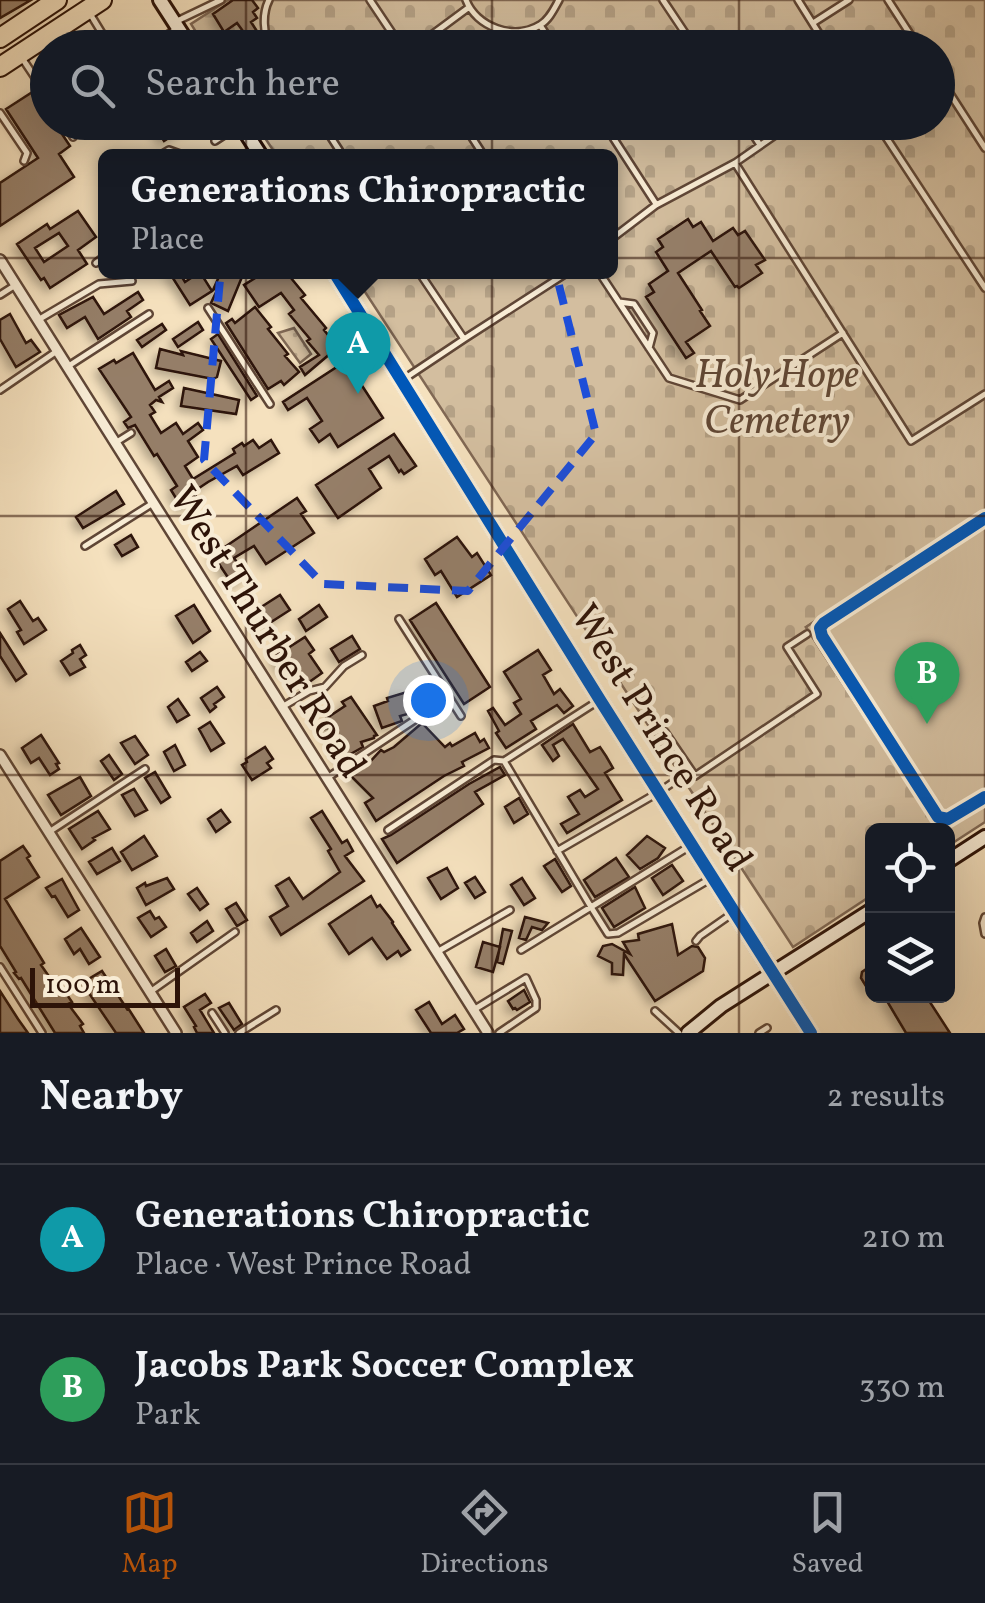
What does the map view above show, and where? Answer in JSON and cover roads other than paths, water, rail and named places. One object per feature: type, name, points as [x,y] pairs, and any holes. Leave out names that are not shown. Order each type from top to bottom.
[{"type":"highway","points":[[0,38],[57,0]]},
{"type":"highway","points":[[57,30],[95,5]]},
{"type":"highway","points":[[0,67],[30,47]]},
{"type":"main road","points":[[160,0],[180,30]]},
{"type":"main road","name":"West Prince Road","points":[[338,279],[811,1033]]},
{"type":"main road","points":[[955,856],[985,837]]},
{"type":"main road","points":[[694,1031],[720,1006],[867,913]]},
{"type":"street","name":"West Thurber Road","points":[[0,260],[486,1032]]},
{"type":"street","points":[[0,756],[176,1033]]},
{"type":"lane","points":[[170,30],[205,6],[221,0]]},
{"type":"lane","points":[[265,30],[266,4],[270,0]]},
{"type":"lane","points":[[370,0],[390,30]]},
{"type":"lane","points":[[523,30],[540,25],[560,0]]},
{"type":"lane","points":[[663,0],[683,30]]},
{"type":"lane","points":[[798,0],[817,30]]},
{"type":"lane","points":[[813,24],[849,0]]},
{"type":"lane","points":[[888,0],[907,30]]},
{"type":"lane","points":[[436,30],[467,4],[478,18],[502,30]]},
{"type":"lane","points":[[95,5],[104,30]]},
{"type":"lane","points":[[540,25],[543,30]]},
{"type":"lane","points":[[20,54],[30,70]]},
{"type":"lane","points":[[955,101],[985,148]]},
{"type":"lane","points":[[0,113],[27,153],[24,161]]},
{"type":"lane","points":[[614,140],[656,205]]},
{"type":"lane","points":[[756,140],[760,146]]},
{"type":"lane","points":[[618,234],[656,205],[735,163],[768,140]]},
{"type":"lane","points":[[888,140],[985,288]]},
{"type":"lane","points":[[735,163],[912,441],[985,394]]},
{"type":"lane","points":[[424,279],[464,339]]},
{"type":"lane","points":[[402,379],[554,279]]},
{"type":"lane","points":[[604,279],[669,378],[740,400],[843,333]]},
{"type":"lane","points":[[38,320],[99,284],[132,281]]},
{"type":"lane","points":[[0,295],[16,285]]},
{"type":"lane","points":[[619,302],[634,304],[653,334],[649,348]]},
{"type":"lane","points":[[208,308],[270,404]]},
{"type":"lane","points":[[68,367],[149,314]]},
{"type":"lane","points":[[0,390],[57,351]]},
{"type":"lane","points":[[116,443],[131,434]]},
{"type":"lane","points":[[85,546],[153,502]]},
{"type":"lane","points":[[399,619],[461,716]]},
{"type":"lane","points":[[665,732],[695,776],[816,694],[787,647],[808,634]]},
{"type":"lane","points":[[282,707],[309,691],[325,687],[344,666],[362,655]]},
{"type":"lane","points":[[388,830],[494,760],[504,761],[600,700]]},
{"type":"lane","points":[[327,778],[431,709]]},
{"type":"lane","points":[[504,761],[608,934],[618,932],[712,877]]},
{"type":"lane","points":[[48,832],[145,769]]},
{"type":"lane","points":[[558,851],[691,770]]},
{"type":"lane","points":[[520,950],[692,845]]},
{"type":"lane","points":[[437,952],[510,910]]},
{"type":"lane","points":[[696,941],[735,912]]},
{"type":"lane","points":[[985,917],[985,934]]},
{"type":"lane","points":[[150,992],[236,932]]},
{"type":"lane","points":[[0,967],[42,1033]]},
{"type":"lane","points":[[474,1010],[526,978],[536,1008],[499,1033]]},
{"type":"lane","points":[[239,1033],[276,1010]]},
{"type":"lane","points":[[656,1011],[679,1033]]},
{"type":"lane","points":[[212,1013],[225,1033]]},
{"type":"lane","points":[[759,1033],[767,1028]]},
{"type":"place","name":"Generations Chiropractic","points":[[358,394]]},
{"type":"place","name":"Jacobs Park Soccer Complex","points":[[927,724]]},
{"type":"park label","name":"Holy Hope Cemetery","points":[[777,396]]}]
